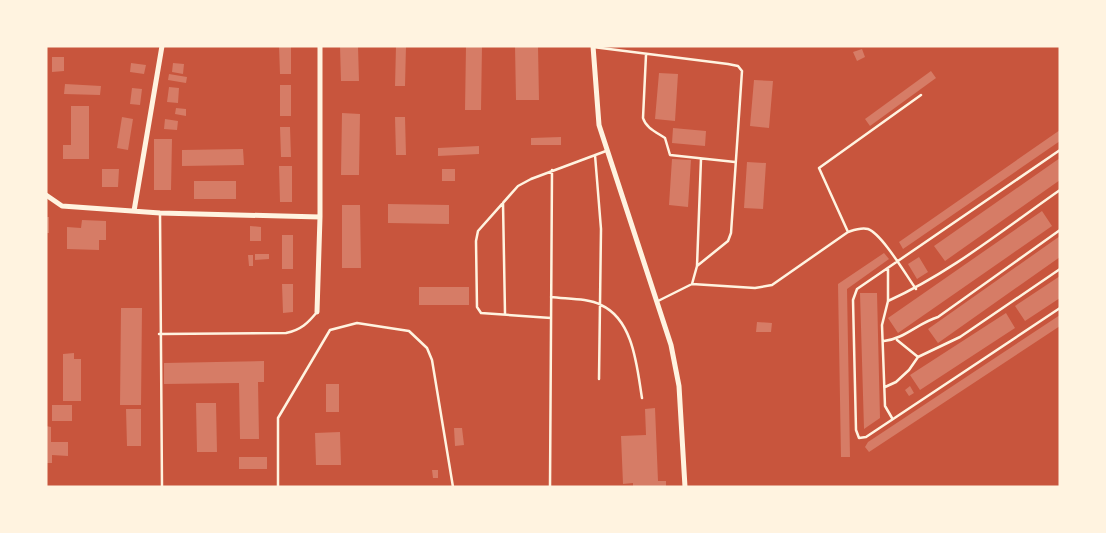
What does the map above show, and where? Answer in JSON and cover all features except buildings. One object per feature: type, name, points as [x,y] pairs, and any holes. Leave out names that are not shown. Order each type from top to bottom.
[{"type":"street","points":[[134,211],[162,46]]},
{"type":"street","points":[[317,312],[320,218],[320,46]]},
{"type":"street","points":[[593,46],[599,125],[671,345],[679,386],[685,487]]},
{"type":"street","points":[[46,195],[62,206],[160,213],[320,218]]},
{"type":"lane","points":[[593,46],[646,55],[728,64],[738,66],[742,71],[731,233],[728,241],[697,266]]},
{"type":"lane","points":[[646,55],[643,118],[645,124],[665,138],[670,155],[735,162]]},
{"type":"lane","points":[[848,232],[819,168],[921,95]]},
{"type":"lane","points":[[1060,150],[857,290],[853,300],[856,430],[859,438],[866,437],[1060,308]]},
{"type":"lane","points":[[551,318],[481,312],[477,307],[476,241],[478,231],[518,186],[531,178],[606,151]]},
{"type":"lane","points":[[595,155],[601,229],[600,379]]},
{"type":"lane","points":[[692,284],[697,266],[701,159]]},
{"type":"lane","points":[[550,487],[552,170]]},
{"type":"lane","points":[[888,301],[916,289],[1060,190]]},
{"type":"lane","points":[[503,203],[504,313]]},
{"type":"lane","points":[[160,213],[159,334],[162,487]]},
{"type":"lane","points":[[657,301],[671,292],[692,284],[755,288],[772,284],[848,232],[860,228],[869,230],[916,289]]},
{"type":"lane","points":[[884,340],[897,340],[925,321],[938,317],[1060,230]]},
{"type":"lane","points":[[888,269],[888,301],[882,325],[885,406],[892,418]]},
{"type":"lane","points":[[885,387],[896,382],[909,370],[918,357],[960,337],[1060,269]]},
{"type":"lane","points":[[551,297],[600,304],[614,313],[624,328],[635,356],[642,398]]},
{"type":"lane","points":[[159,334],[286,333],[296,331],[305,326],[317,312]]},
{"type":"lane","points":[[278,487],[278,418],[330,330],[357,323],[409,331],[427,348],[432,360],[453,487]]},
{"type":"lane","points":[[897,340],[918,357]]}]
